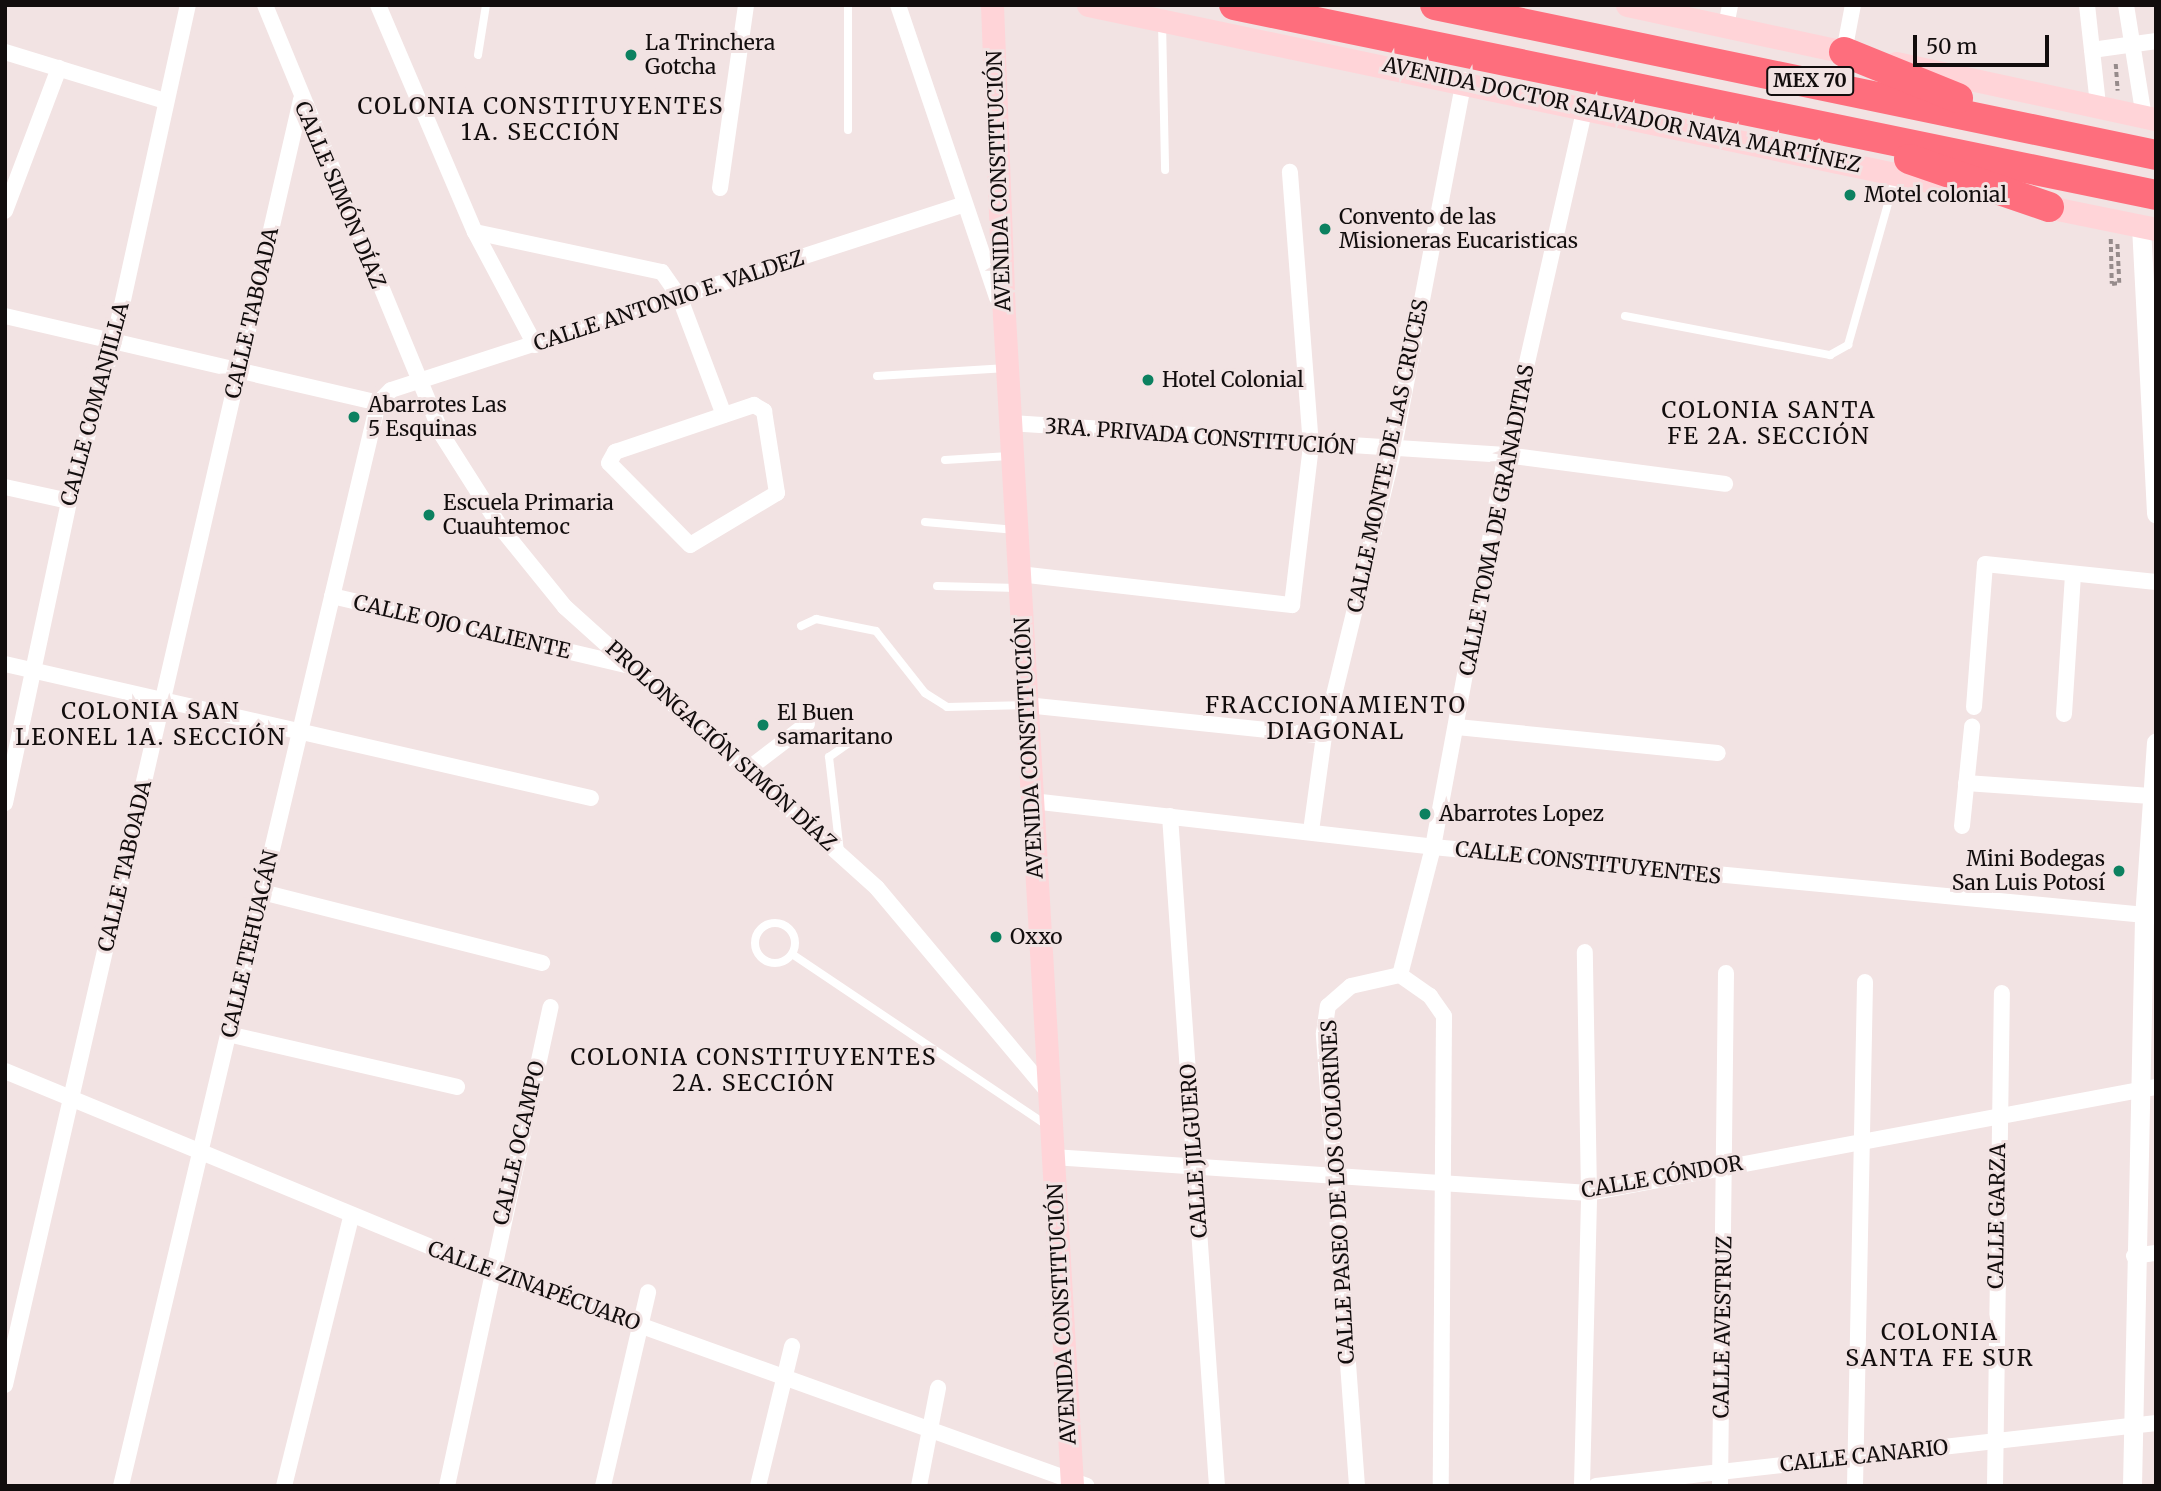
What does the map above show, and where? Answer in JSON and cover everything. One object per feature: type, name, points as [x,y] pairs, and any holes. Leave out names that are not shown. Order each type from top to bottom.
[{"type":"highway","name":"AVENIDA DOCTOR SALVADOR NAVA MARTÍNEZ","points":[[1234,5],[2156,195]]},
{"type":"highway","name":"MEX 70","points":[[1449,8],[2156,155]]},
{"type":"highway","points":[[1844,52],[2033,128]]},
{"type":"highway","points":[[1790,118],[2049,207]]},
{"type":"main road","name":"AVENIDA DOCTOR SALVADOR NAVA MARTÍNEZ","points":[[1088,5],[1464,80],[2149,227]]},
{"type":"main road","points":[[1627,5],[1728,16],[1844,52],[2150,118]]},
{"type":"main road","name":"AVENIDA CONSTITUCIÓN","points":[[994,7],[1004,316],[1016,530],[1051,1129],[1077,1484]]},
{"type":"street","name":"CALLE COMANJILLA","points":[[5,803],[37,671],[69,502],[114,341],[188,5]]},
{"type":"street","name":"CALLE SIMÓN DÍAZ","points":[[265,5],[301,100],[419,383]]},
{"type":"street","points":[[378,5],[475,232],[534,345]]},
{"type":"street","points":[[720,188],[746,5]]},
{"type":"street","points":[[898,5],[1004,316]]},
{"type":"street","points":[[1844,52],[1853,5]]},
{"type":"street","points":[[2087,5],[2092,50],[2109,108]]},
{"type":"street","points":[[2126,5],[2122,48],[2150,118]]},
{"type":"street","points":[[2092,50],[2122,48],[2156,41]]},
{"type":"street","points":[[5,52],[165,101]]},
{"type":"street","points":[[5,211],[59,68]]},
{"type":"street","name":"CALLE MONTE DE LAS CRUCES","points":[[1311,831],[1324,736],[1393,452],[1464,80]]},
{"type":"street","name":"CALLE TABOADA","points":[[5,1385],[301,100]]},
{"type":"street","name":"CALLE TOMA DE GRANADITAS","points":[[1400,975],[1433,847],[1506,455],[1585,106]]},
{"type":"street","points":[[1019,581],[1292,605],[1311,446],[1290,172]]},
{"type":"street","name":"CALLE ANTONIO E. VALDEZ","points":[[378,403],[391,390],[965,204]]},
{"type":"street","points":[[2149,227],[2156,514]]},
{"type":"street","points":[[475,232],[647,264],[662,272],[679,296],[724,415]]},
{"type":"street","points":[[5,316],[378,403]]},
{"type":"street","name":"PROLONGACIÓN SIMÓN DÍAZ","points":[[419,383],[442,435],[500,528],[565,607],[840,852],[1049,1093]]},
{"type":"street","name":"CALLE TEHUACÁN","points":[[121,1486],[378,403]]},
{"type":"street","points":[[761,405],[777,493],[690,545],[609,457],[724,415],[761,405]]},
{"type":"street","name":"3RA. PRIVADA CONSTITUCIÓN","points":[[1010,423],[1393,452],[1506,455],[1725,484]]},
{"type":"street","points":[[5,487],[69,502]]},
{"type":"street","points":[[1974,707],[1985,564],[2156,582]]},
{"type":"street","points":[[2064,714],[2073,575]]},
{"type":"street","name":"CALLE OJO CALIENTE","points":[[332,596],[632,667]]},
{"type":"street","points":[[5,664],[592,798]]},
{"type":"street","points":[[1026,705],[1324,736]]},
{"type":"street","points":[[748,769],[807,724]]},
{"type":"street","points":[[1457,727],[1718,753]]},
{"type":"street","points":[[1962,827],[1972,727]]},
{"type":"street","points":[[2132,1486],[2134,1256],[2148,1089],[2151,796],[2156,742]]},
{"type":"street","points":[[1966,783],[2151,796]]},
{"type":"street","name":"CALLE CONSTITUYENTES","points":[[1032,802],[1311,831],[1433,847],[2150,917]]},
{"type":"street","name":"CALLE JILGUERO","points":[[1170,816],[1217,1486]]},
{"type":"street","points":[[262,892],[542,963]]},
{"type":"street","points":[[1582,1486],[1589,1193],[1585,952]]},
{"type":"street","name":"CALLE AVESTRUZ","points":[[1721,1479],[1726,973]]},
{"type":"street","points":[[1400,975],[1430,996],[1444,1016],[1447,1186],[1441,1486]]},
{"type":"street","name":"CALLE PASEO DE LOS COLORINES","points":[[1357,1486],[1336,1178],[1328,1006],[1351,986],[1400,975]]},
{"type":"street","points":[[1855,1486],[1865,982]]},
{"type":"street","name":"CALLE GARZA","points":[[1995,1486],[1998,1115],[2002,993]]},
{"type":"street","name":"CALLE OCAMPO","points":[[447,1486],[489,1271],[551,1007]]},
{"type":"street","points":[[228,1034],[457,1087]]},
{"type":"street","name":"CALLE ZINAPÉCUARO","points":[[5,1070],[351,1218],[638,1325],[932,1427],[1077,1484]]},
{"type":"street","name":"CALLE CÓNDOR","points":[[1053,1157],[1195,1170],[1589,1193],[1860,1138],[2148,1089]]},
{"type":"street","points":[[284,1486],[351,1218]]},
{"type":"street","points":[[2134,1256],[2156,1253]]},
{"type":"street","points":[[603,1486],[638,1325],[648,1292]]},
{"type":"street","points":[[758,1486],[782,1375],[792,1346]]},
{"type":"street","points":[[919,1486],[938,1388]]},
{"type":"street","name":"CALLE CANARIO","points":[[1595,1486],[1721,1479],[1855,1456],[2156,1423]]},
{"type":"lane","points":[[478,55],[486,5]]},
{"type":"lane","points":[[848,5],[848,130]]},
{"type":"lane","points":[[1162,20],[1165,170]]},
{"type":"lane","points":[[1626,316],[1830,355],[1849,345],[1896,174]]},
{"type":"lane","points":[[877,376],[1007,368]]},
{"type":"lane","points":[[945,460],[1012,456]]},
{"type":"lane","points":[[925,522],[1016,530]]},
{"type":"lane","points":[[937,586],[1019,581]]},
{"type":"lane","points":[[801,626],[816,619],[876,631],[925,693],[947,707],[1026,705]]},
{"type":"lane","points":[[840,852],[830,757],[860,735]]},
{"type":"lane","points":[[766,926],[784,926],[795,941],[792,954],[768,962],[755,947],[757,934],[766,926]]},
{"type":"lane","points":[[792,954],[1051,1129]]},
{"type":"path","points":[[2109,108],[2122,48]]},
{"type":"path","points":[[2111,235],[2112,284],[2119,283],[2117,238]]},
{"type":"place","name":"La Trinchera Gotcha","points":[[631,55]]},
{"type":"place","name":"Motel colonial","points":[[1850,195]]},
{"type":"place","name":"Convento de las Misioneras Eucaristicas","points":[[1325,229]]},
{"type":"place","name":"Hotel Colonial","points":[[1148,380]]},
{"type":"place","name":"Abarrotes Las 5 Esquinas","points":[[354,417]]},
{"type":"place","name":"Escuela Primaria Cuauhtemoc","points":[[429,515]]},
{"type":"place","name":"El Buen samaritano","points":[[763,725]]},
{"type":"place","name":"Abarrotes Lopez","points":[[1425,814]]},
{"type":"place","name":"Mini Bodegas San Luis Potosí","points":[[2119,871]]},
{"type":"place","name":"Oxxo","points":[[996,937]]},
{"type":"district","name":"COLONIA CONSTITUYENTES 1A. SECCIÓN","points":[[541,119]]},
{"type":"district","name":"COLONIA SANTA FE 2A. SECCIÓN","points":[[1769,423]]},
{"type":"district","name":"FRACCIONAMIENTO DIAGONAL","points":[[1336,718]]},
{"type":"district","name":"COLONIA SAN LEONEL 1A. SECCIÓN","points":[[151,724]]},
{"type":"district","name":"COLONIA CONSTITUYENTES 2A. SECCIÓN","points":[[754,1070]]},
{"type":"district","name":"COLONIA SANTA FE SUR","points":[[1940,1345]]}]
